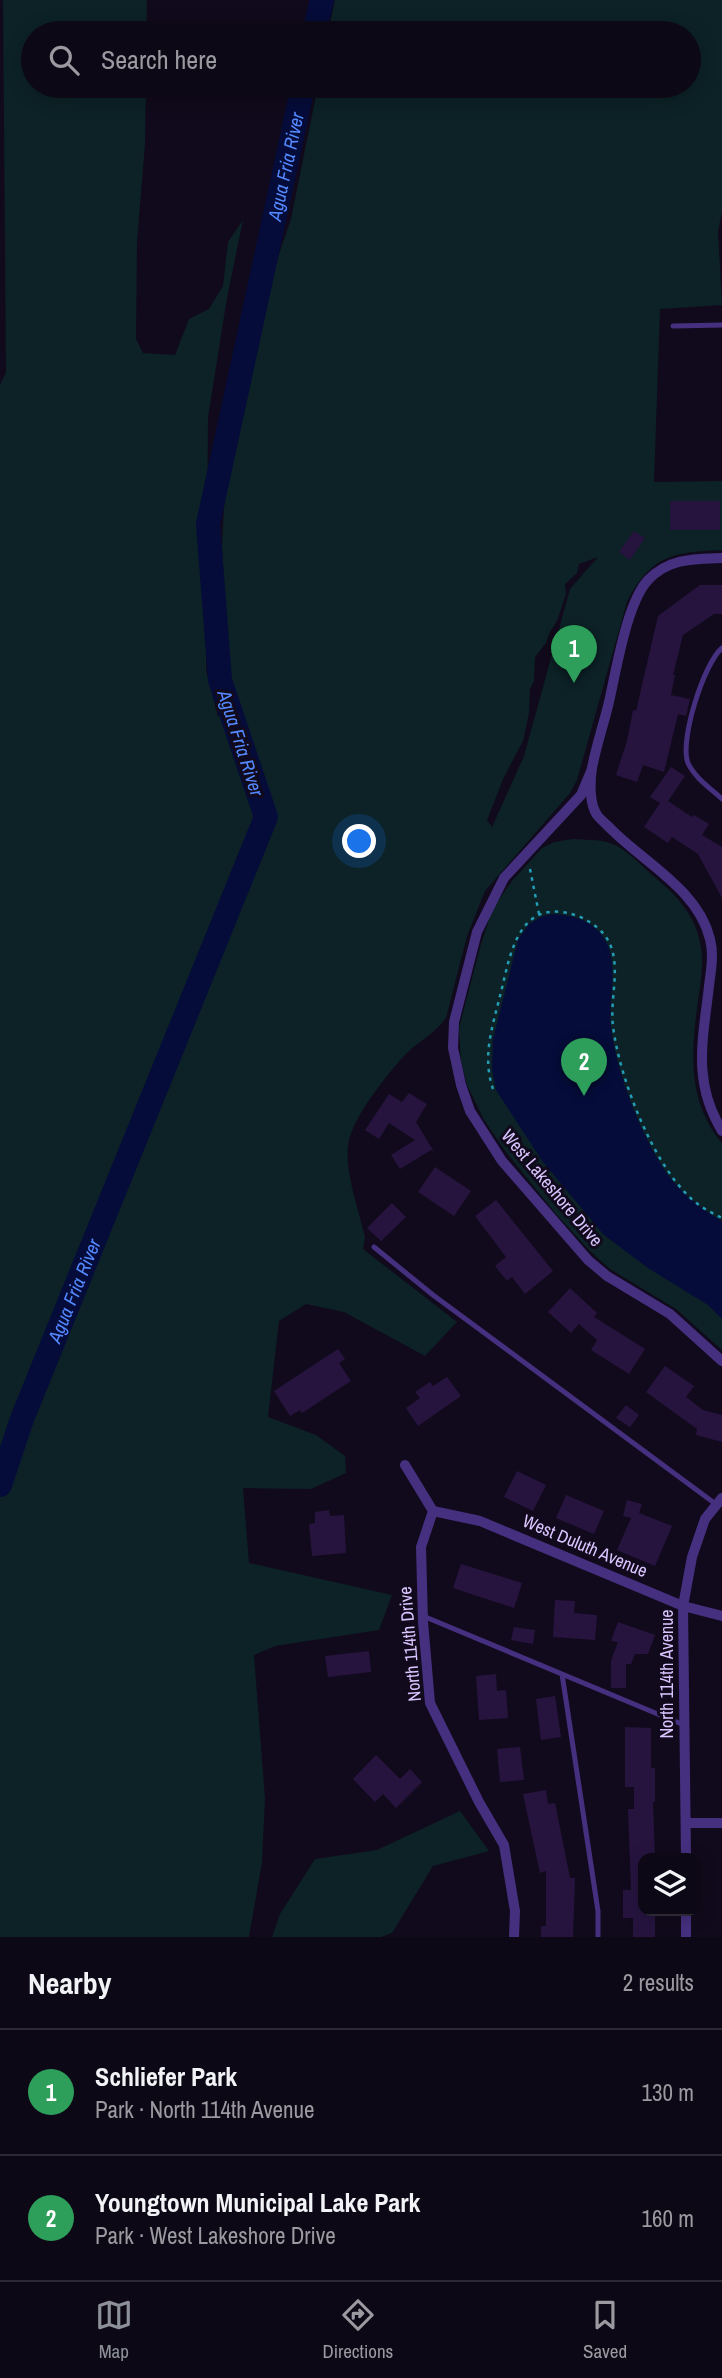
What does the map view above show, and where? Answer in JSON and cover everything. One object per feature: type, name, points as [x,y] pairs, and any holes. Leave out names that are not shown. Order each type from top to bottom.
[{"type":"street","points":[[722,558],[689,559],[673,563],[650,579],[639,595],[628,624],[592,769],[591,795],[596,813],[629,847],[689,897],[704,922],[710,939],[712,958],[702,1045],[702,1086],[722,1131]]},
{"type":"street","name":"West Lakeshore Drive","points":[[592,769],[582,795],[503,878],[477,932],[454,1022],[453,1048],[461,1085],[470,1111],[502,1161],[588,1260],[607,1276],[670,1314],[722,1360]]},
{"type":"street","points":[[405,1465],[433,1511]]},
{"type":"street","name":"North 114th Avenue","points":[[686,1853],[683,1606],[692,1556],[705,1519],[718,1506]]},
{"type":"street","name":"West Duluth Avenue","points":[[433,1511],[480,1521],[683,1606],[722,1616]]},
{"type":"street","name":"North 114th Drive","points":[[433,1511],[421,1547],[430,1703],[479,1802],[504,1845],[515,1911],[514,1937]]},
{"type":"street","points":[[686,1823],[722,1823]]},
{"type":"street","points":[[686,1916],[686,1937]]},
{"type":"lane","points":[[673,326],[722,325]]},
{"type":"lane","points":[[722,648],[705,673],[686,740],[687,760],[694,773],[722,799]]},
{"type":"lane","points":[[373,1247],[433,1295],[718,1506]]},
{"type":"lane","points":[[423,1616],[684,1725]]},
{"type":"lane","points":[[562,1674],[598,1911],[598,1937]]},
{"type":"path","points":[[530,869],[539,914]]},
{"type":"path","points":[[493,1089],[489,1077],[488,1053],[506,970],[517,936],[524,926],[539,914],[559,912],[584,918],[609,940],[612,946],[613,1027],[618,1057],[646,1131],[674,1178],[698,1204],[722,1218]]},
{"type":"green space","points":[[3,0],[147,0],[146,21],[21,21],[21,98],[146,98],[137,242],[136,339],[143,353],[175,355],[189,319],[209,309],[223,286],[228,242],[243,220],[227,298],[208,417],[206,670],[218,717],[230,698],[222,545],[230,401],[246,367],[253,330],[291,219],[316,98],[701,98],[701,21],[331,21],[335,0],[722,0],[722,212],[718,231],[722,305],[660,309],[654,482],[722,481],[722,550],[690,552],[665,559],[645,574],[636,586],[627,602],[577,780],[570,793],[485,891],[467,936],[446,1018],[407,1053],[386,1077],[369,1100],[350,1135],[349,1168],[365,1237],[363,1249],[457,1322],[425,1356],[344,1312],[306,1304],[279,1321],[268,1417],[316,1435],[345,1456],[346,1473],[311,1489],[243,1488],[249,1563],[392,1595],[379,1630],[275,1646],[254,1655],[265,1799],[262,1862],[249,1937],[0,1937],[0,385],[6,372]],"holes":[[[598,557],[570,589],[524,756],[492,827],[487,820],[504,777],[523,741],[529,713],[530,689],[534,681],[535,657],[557,621],[566,594],[565,584],[577,573],[579,564]]]},
{"type":"green space","points":[[573,839],[605,842],[627,852],[681,903],[692,919],[699,938],[702,970],[694,1039],[694,1075],[702,1111],[722,1143],[722,1350],[676,1309],[610,1269],[590,1251],[506,1152],[484,1120],[467,1085],[461,1062],[459,1028],[493,908],[512,881],[542,848],[554,842]]},
{"type":"green space","points":[[460,1811],[489,1851],[433,1866],[392,1933],[381,1937],[272,1937],[280,1914],[315,1859],[377,1850]]},
{"type":"shaded area","points":[[552,914],[585,921],[598,931],[608,946],[613,976],[611,1027],[619,1065],[633,1107],[651,1148],[672,1180],[695,1203],[722,1221],[722,1319],[708,1305],[648,1268],[604,1235],[543,1162],[496,1090],[492,1069],[493,1039],[518,940],[529,924]]},
{"type":"building","points":[[670,501],[720,501],[720,530],[670,530]]},
{"type":"building","points":[[634,531],[645,538],[630,560],[619,552]]},
{"type":"building","points":[[700,585],[722,585],[722,614],[714,614],[683,635],[671,695],[690,699],[686,716],[678,714],[664,772],[643,765],[637,782],[616,775],[633,710],[636,711],[658,616]]},
{"type":"building","points":[[671,767],[685,776],[668,801],[692,817],[694,815],[709,824],[702,835],[722,847],[722,898],[698,854],[672,837],[668,843],[644,827],[660,803],[650,797]]},
{"type":"building","points":[[409,1093],[427,1104],[416,1122],[434,1152],[431,1150],[400,1169],[391,1155],[415,1140],[389,1123],[379,1139],[365,1130],[389,1094],[402,1102]]},
{"type":"building","points":[[435,1167],[471,1191],[454,1216],[418,1192]]},
{"type":"building","points":[[496,1200],[553,1271],[525,1294],[512,1277],[507,1281],[495,1266],[506,1257],[475,1216]]},
{"type":"building","points":[[392,1203],[406,1217],[381,1241],[367,1228]]},
{"type":"building","points":[[570,1288],[597,1313],[594,1317],[645,1349],[629,1374],[591,1350],[597,1340],[579,1324],[571,1333],[548,1312]]},
{"type":"building","points":[[338,1349],[345,1359],[339,1363],[351,1381],[302,1413],[300,1410],[290,1416],[274,1391]]},
{"type":"building","points":[[665,1366],[694,1386],[686,1397],[703,1410],[722,1415],[722,1442],[696,1435],[697,1429],[646,1392]]},
{"type":"building","points":[[447,1377],[461,1396],[418,1426],[406,1408],[420,1398],[415,1392],[430,1382],[433,1386]]},
{"type":"building","points":[[626,1405],[639,1415],[630,1427],[616,1418]]},
{"type":"building","points":[[517,1471],[546,1485],[533,1511],[504,1497]]},
{"type":"building","points":[[566,1495],[604,1511],[594,1534],[556,1518]]},
{"type":"building","points":[[627,1500],[642,1504],[639,1513],[672,1526],[655,1566],[617,1550],[631,1518],[623,1516]]},
{"type":"building","points":[[329,1510],[330,1516],[344,1515],[346,1553],[312,1556],[309,1524],[315,1523],[315,1512]]},
{"type":"building","points":[[461,1564],[522,1583],[514,1608],[453,1588]]},
{"type":"building","points":[[555,1600],[575,1601],[574,1613],[597,1615],[595,1640],[553,1637]]},
{"type":"building","points":[[618,1622],[655,1635],[648,1654],[635,1654],[631,1664],[626,1664],[626,1688],[611,1688],[611,1661],[618,1642],[611,1641]]},
{"type":"building","points":[[514,1627],[535,1630],[533,1644],[511,1640]]},
{"type":"building","points":[[369,1651],[371,1672],[328,1677],[325,1656]]},
{"type":"building","points":[[496,1674],[497,1691],[506,1690],[508,1718],[479,1720],[476,1676]]},
{"type":"building","points":[[555,1696],[561,1737],[541,1740],[536,1699]]},
{"type":"building","points":[[625,1727],[651,1728],[651,1768],[655,1768],[655,1853],[638,1853],[638,1916],[655,1916],[655,1937],[633,1937],[633,1918],[623,1918],[623,1890],[631,1890],[628,1809],[634,1809],[634,1787],[625,1787]]},
{"type":"building","points":[[520,1747],[524,1780],[500,1782],[497,1749]]},
{"type":"building","points":[[376,1755],[400,1779],[410,1769],[422,1782],[396,1808],[383,1794],[375,1802],[353,1779]]},
{"type":"building","points":[[546,1790],[548,1804],[555,1803],[570,1878],[575,1878],[573,1937],[541,1937],[541,1926],[546,1926],[546,1871],[540,1873],[523,1794]]},
{"type":"waterway","name":"Agua Fria River","points":[[317,21],[322,0]]},
{"type":"waterway","name":"Agua Fria River","points":[[0,1485],[22,1419],[266,817],[220,680],[208,524],[300,98]]},
{"type":"place","name":"Schliefer Park","points":[[574,683]]},
{"type":"place","name":"Youngtown Municipal Lake Park","points":[[584,1096]]}]
